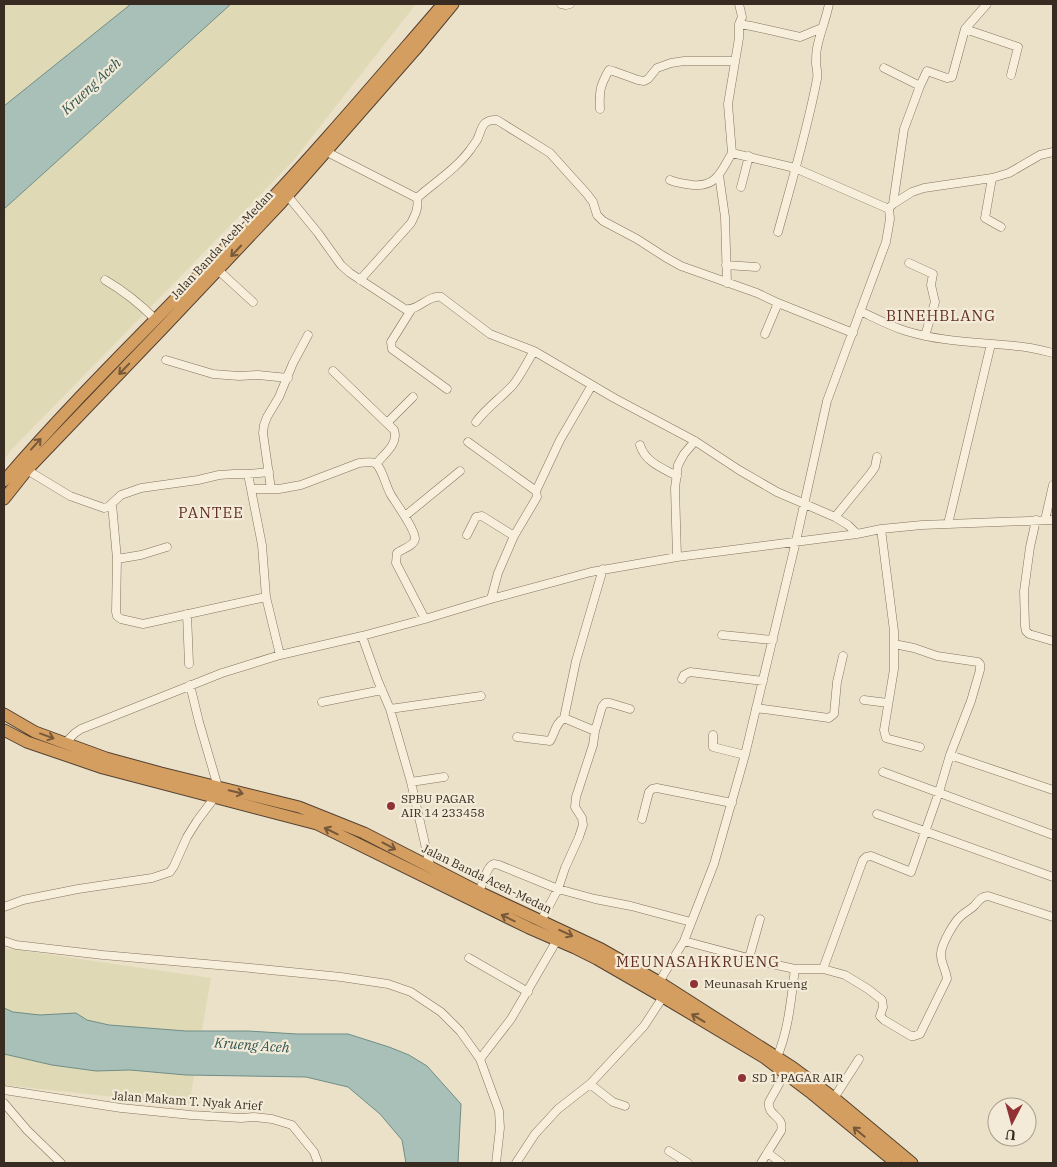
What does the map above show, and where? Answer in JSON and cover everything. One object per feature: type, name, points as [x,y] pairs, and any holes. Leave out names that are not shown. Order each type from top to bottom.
[{"type":"highway","name":"Jalan Banda Aceh-Medan","points":[[4,481],[64,414],[270,201],[443,4]]},
{"type":"highway","name":"Jalan Banda Aceh-Medan","points":[[4,499],[27,470],[287,195],[453,4]]},
{"type":"highway","points":[[156,319],[164,327]]},
{"type":"highway","name":"Jalan Banda Aceh-Medan","points":[[4,714],[35,732],[106,758],[317,824],[477,897],[597,959],[765,1058],[810,1092],[896,1163]]},
{"type":"highway","name":"Jalan Banda Aceh-Medan","points":[[4,730],[27,742],[103,768],[299,807],[364,833],[430,866],[477,897],[541,921],[601,949],[659,982],[777,1057],[834,1098],[912,1163]]},
{"type":"street","points":[[561,4],[570,4]]},
{"type":"street","points":[[670,180],[679,184],[706,185],[711,183],[720,175],[732,153],[728,104],[739,38],[739,24],[742,17],[739,4]]},
{"type":"street","points":[[778,232],[802,148],[818,77],[816,56],[829,4]]},
{"type":"street","points":[[659,982],[684,941],[714,864],[732,803],[773,640],[827,401],[886,242],[890,206],[904,129],[927,71],[947,78],[952,77],[965,29],[987,4]]},
{"type":"street","points":[[739,24],[800,37],[822,28]]},
{"type":"street","points":[[965,29],[1018,47],[1011,75]]},
{"type":"street","points":[[600,109],[601,83],[609,70],[638,80],[644,80],[648,79],[657,68],[671,62],[734,61]]},
{"type":"street","points":[[884,68],[920,86]]},
{"type":"street","points":[[417,198],[463,159],[477,140],[483,125],[492,120],[497,120],[550,153],[587,194],[593,202],[597,216],[600,219],[681,266],[751,290],[853,334]]},
{"type":"street","points":[[325,151],[417,198]]},
{"type":"street","points":[[890,206],[912,192],[924,188],[992,178],[1009,173],[1040,155],[1053,152]]},
{"type":"street","points":[[732,153],[795,168],[890,206]]},
{"type":"street","points":[[741,187],[749,156]]},
{"type":"street","points":[[720,175],[725,217],[727,283]]},
{"type":"street","points":[[992,178],[985,218],[1001,227]]},
{"type":"street","points":[[287,195],[350,274],[405,309],[411,310]]},
{"type":"street","points":[[360,280],[410,223],[418,206],[417,198]]},
{"type":"street","points":[[909,263],[933,274],[931,285],[935,302],[925,336]]},
{"type":"street","points":[[726,265],[756,267]]},
{"type":"street","points":[[218,270],[253,302]]},
{"type":"street","points":[[105,280],[133,299],[156,319]]},
{"type":"street","points":[[447,389],[392,349],[391,342],[411,310],[432,297],[441,297],[496,338],[534,351],[694,441],[777,492],[835,517],[848,525],[857,534]]},
{"type":"street","points":[[765,334],[778,303]]},
{"type":"street","points":[[860,311],[891,326],[925,336],[1018,346],[1053,353]]},
{"type":"street","points":[[271,489],[263,433],[264,425],[280,397],[299,350],[308,335]]},
{"type":"street","points":[[948,524],[991,344]]},
{"type":"street","points":[[476,422],[512,386],[534,351]]},
{"type":"street","points":[[166,360],[213,374],[239,376],[258,374],[288,378]]},
{"type":"street","points":[[333,371],[394,430],[396,436],[392,446],[376,464]]},
{"type":"street","points":[[491,599],[498,573],[514,536],[536,496],[536,491],[560,440],[592,385]]},
{"type":"street","points":[[387,424],[413,397]]},
{"type":"street","points":[[677,558],[676,476],[678,465],[694,441]]},
{"type":"street","points":[[468,442],[536,491]]},
{"type":"street","points":[[640,445],[646,457],[676,476]]},
{"type":"street","points":[[835,517],[871,473],[878,457]]},
{"type":"street","points":[[251,490],[279,489],[301,485],[360,463],[369,462],[376,464],[390,493],[415,536],[411,545],[397,553],[396,562],[424,620]]},
{"type":"street","points":[[27,470],[70,496],[104,508],[112,504],[120,495],[141,488],[234,474],[269,472]]},
{"type":"street","points":[[405,516],[460,471]]},
{"type":"street","points":[[248,474],[262,545],[266,596],[280,655]]},
{"type":"street","points":[[65,743],[81,729],[222,673],[280,655],[424,620],[491,599],[603,569],[857,534],[881,529],[1049,520],[1053,485]]},
{"type":"street","points":[[112,504],[117,559],[116,612],[117,616],[121,619],[143,624],[266,596]]},
{"type":"street","points":[[467,535],[476,518],[482,516],[514,536]]},
{"type":"street","points":[[1036,520],[1024,591],[1025,626],[1029,634],[1053,641]]},
{"type":"street","points":[[881,529],[894,631],[894,669],[884,730],[886,738],[920,747]]},
{"type":"street","points":[[117,559],[141,555],[167,547]]},
{"type":"street","points":[[517,738],[550,741],[556,726],[564,718],[576,661],[603,569]]},
{"type":"street","points":[[187,614],[189,664]]},
{"type":"street","points":[[722,635],[773,640]]},
{"type":"street","points":[[362,636],[390,709],[412,782],[430,866]]},
{"type":"street","points":[[823,969],[866,857],[871,856],[912,872],[980,670],[978,662],[937,656],[914,648],[894,644]]},
{"type":"street","points":[[756,708],[829,718],[834,714],[837,682],[843,656]]},
{"type":"street","points":[[682,679],[684,675],[690,672],[763,681]]},
{"type":"street","points":[[4,908],[23,900],[78,889],[152,878],[170,872],[187,837],[217,792],[190,685]]},
{"type":"street","points":[[322,702],[382,690]]},
{"type":"street","points":[[390,709],[482,696]]},
{"type":"street","points":[[864,700],[888,703]]},
{"type":"street","points":[[541,921],[558,889],[583,825],[582,818],[575,807],[576,797],[593,745],[602,707],[606,703],[610,703],[630,710]]},
{"type":"street","points":[[564,718],[596,732]]},
{"type":"street","points":[[713,735],[713,747],[745,755]]},
{"type":"street","points":[[950,755],[1053,790]]},
{"type":"street","points":[[883,772],[1053,835]]},
{"type":"street","points":[[412,782],[444,776]]},
{"type":"street","points":[[642,819],[649,792],[657,788],[732,803]]},
{"type":"street","points":[[877,814],[1053,877]]},
{"type":"street","points":[[477,897],[488,870],[494,864],[558,889],[691,922]]},
{"type":"street","points":[[684,941],[795,969],[823,969],[844,975],[882,1000],[883,1007],[880,1016],[884,1020],[914,1036],[920,1034],[947,979],[947,972],[941,961],[941,952],[950,930],[960,917],[982,897],[988,896],[1053,917]]},
{"type":"street","points":[[749,958],[760,919]]},
{"type":"street","points":[[480,1059],[511,1019],[557,940]]},
{"type":"street","points":[[4,941],[103,955],[240,967],[400,987],[418,996],[441,1012],[460,1031],[480,1059],[499,1111],[500,1128],[496,1163]]},
{"type":"street","points":[[469,958],[528,992]]},
{"type":"street","points":[[777,1057],[782,1046],[786,1028],[795,969]]},
{"type":"street","points":[[516,1163],[535,1134],[558,1109],[590,1084],[644,1026],[663,997]]},
{"type":"street","points":[[834,1098],[859,1059]]},
{"type":"street","points":[[761,1163],[781,1132],[781,1121],[770,1112],[768,1107],[785,1074]]},
{"type":"street","points":[[590,1084],[613,1102],[626,1106]]},
{"type":"street","name":"Jalan Makam T. Nyak Arief","points":[[4,1090],[121,1108],[191,1115],[272,1119],[292,1125],[314,1152],[318,1163]]},
{"type":"street","points":[[4,1103],[27,1130],[61,1163]]},
{"type":"street","points":[[669,1151],[688,1163]]},
{"type":"street","points":[[768,1154],[780,1163]]},
{"type":"shaded area","points":[[4,4],[416,4],[293,161],[11,450],[4,460]]},
{"type":"shaded area","points":[[4,948],[211,978],[189,1105],[4,1085]]},
{"type":"water","name":"Krueng Aceh","points":[[131,4],[231,4],[4,209],[4,106]]},
{"type":"water","name":"Krueng Aceh","points":[[4,1008],[13,1012],[40,1015],[76,1013],[87,1020],[109,1025],[186,1031],[348,1034],[389,1047],[409,1055],[427,1066],[461,1104],[458,1163],[406,1163],[402,1140],[380,1114],[348,1087],[306,1077],[186,1075],[130,1070],[96,1071],[52,1065],[4,1054]]},
{"type":"place","name":"SPBU PAGAR AIR 14 233458","points":[[391,806]]},
{"type":"place","name":"Meunasah Krueng","points":[[694,984]]},
{"type":"place","name":"SD 1 PAGAR AIR","points":[[742,1078]]},
{"type":"district","name":"BINEHBLANG","points":[[941,316]]},
{"type":"district","name":"PANTEE","points":[[211,513]]},
{"type":"district","name":"MEUNASAHKRUENG","points":[[698,962]]}]
